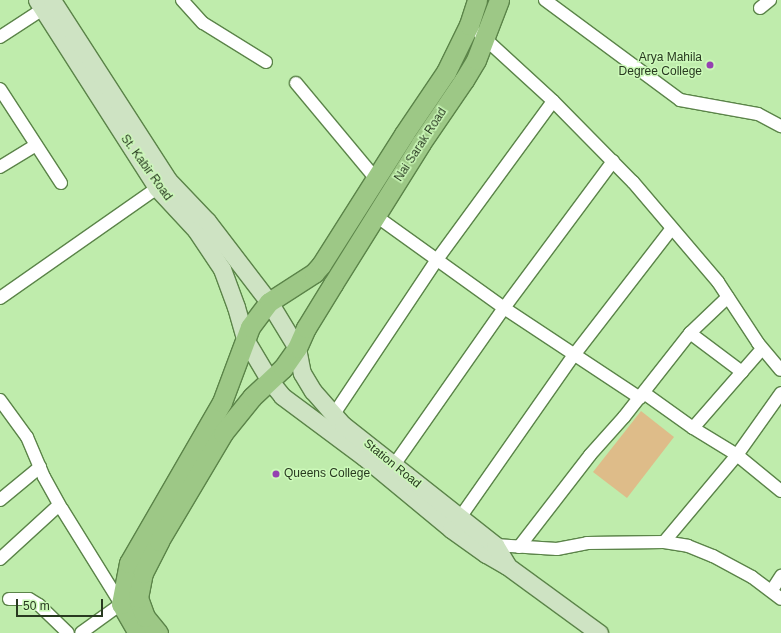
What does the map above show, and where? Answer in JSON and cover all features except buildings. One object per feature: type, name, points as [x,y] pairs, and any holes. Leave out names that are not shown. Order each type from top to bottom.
[{"type":"main road","name":"Nai Sarak Road","points":[[269,302],[306,278],[321,265],[446,72],[469,25],[477,0]]},
{"type":"main road","name":"Nai Sarak Road","points":[[158,633],[140,607],[139,587],[143,573],[223,433],[252,397],[270,381],[297,348],[306,328],[333,284],[464,80],[484,38],[498,0]]},
{"type":"main road","points":[[138,633],[121,604],[129,563],[222,402],[233,379],[245,339],[269,302]]},
{"type":"street","points":[[182,0],[203,23],[266,62]]},
{"type":"street","points":[[545,0],[680,100],[758,114],[781,126]]},
{"type":"street","points":[[760,8],[770,0]]},
{"type":"street","points":[[0,38],[46,3]]},
{"type":"street","name":"St. Kabir Road","points":[[46,3],[163,184],[222,269],[236,307],[245,339],[270,381]]},
{"type":"street","points":[[469,25],[553,101],[613,161],[672,228],[728,297],[762,349],[781,370]]},
{"type":"street","points":[[296,83],[376,179]]},
{"type":"street","points":[[0,89],[61,183]]},
{"type":"street","points":[[334,414],[436,261],[553,101]]},
{"type":"street","points":[[0,167],[36,145]]},
{"type":"street","points":[[394,465],[504,308],[613,161]]},
{"type":"street","points":[[0,298],[163,184]]},
{"type":"street","name":"St. Kabir Road","points":[[163,184],[207,221],[269,302]]},
{"type":"street","points":[[376,216],[436,261],[574,355],[642,395],[737,455],[781,491]]},
{"type":"street","points":[[459,519],[574,355],[672,228]]},
{"type":"street","points":[[519,548],[590,455],[642,395],[690,333],[728,297]]},
{"type":"street","name":"Station Road","points":[[269,302],[297,348],[306,381],[334,414],[459,519],[507,566],[599,633]]},
{"type":"street","points":[[690,333],[742,372]]},
{"type":"street","points":[[693,428],[762,349]]},
{"type":"street","name":"Station Road","points":[[270,381],[282,396],[491,550]]},
{"type":"street","points":[[664,542],[737,455],[781,393]]},
{"type":"street","points":[[0,400],[27,437],[59,505],[121,604],[81,633]]},
{"type":"street","points":[[0,500],[40,467]]},
{"type":"street","points":[[0,559],[59,505]]},
{"type":"street","points":[[491,550],[519,548],[557,549],[587,543],[664,542],[688,546],[713,556],[772,590],[781,599]]},
{"type":"street","points":[[772,590],[781,576]]},
{"type":"street","points":[[9,599],[29,599],[39,604],[68,633]]},
{"type":"shaded area","points":[[641,411],[674,437],[627,498],[593,472]]},
{"type":"place","name":"Arya Mahila Degree College","points":[[710,65]]},
{"type":"place","name":"Queens College","points":[[276,474]]}]
